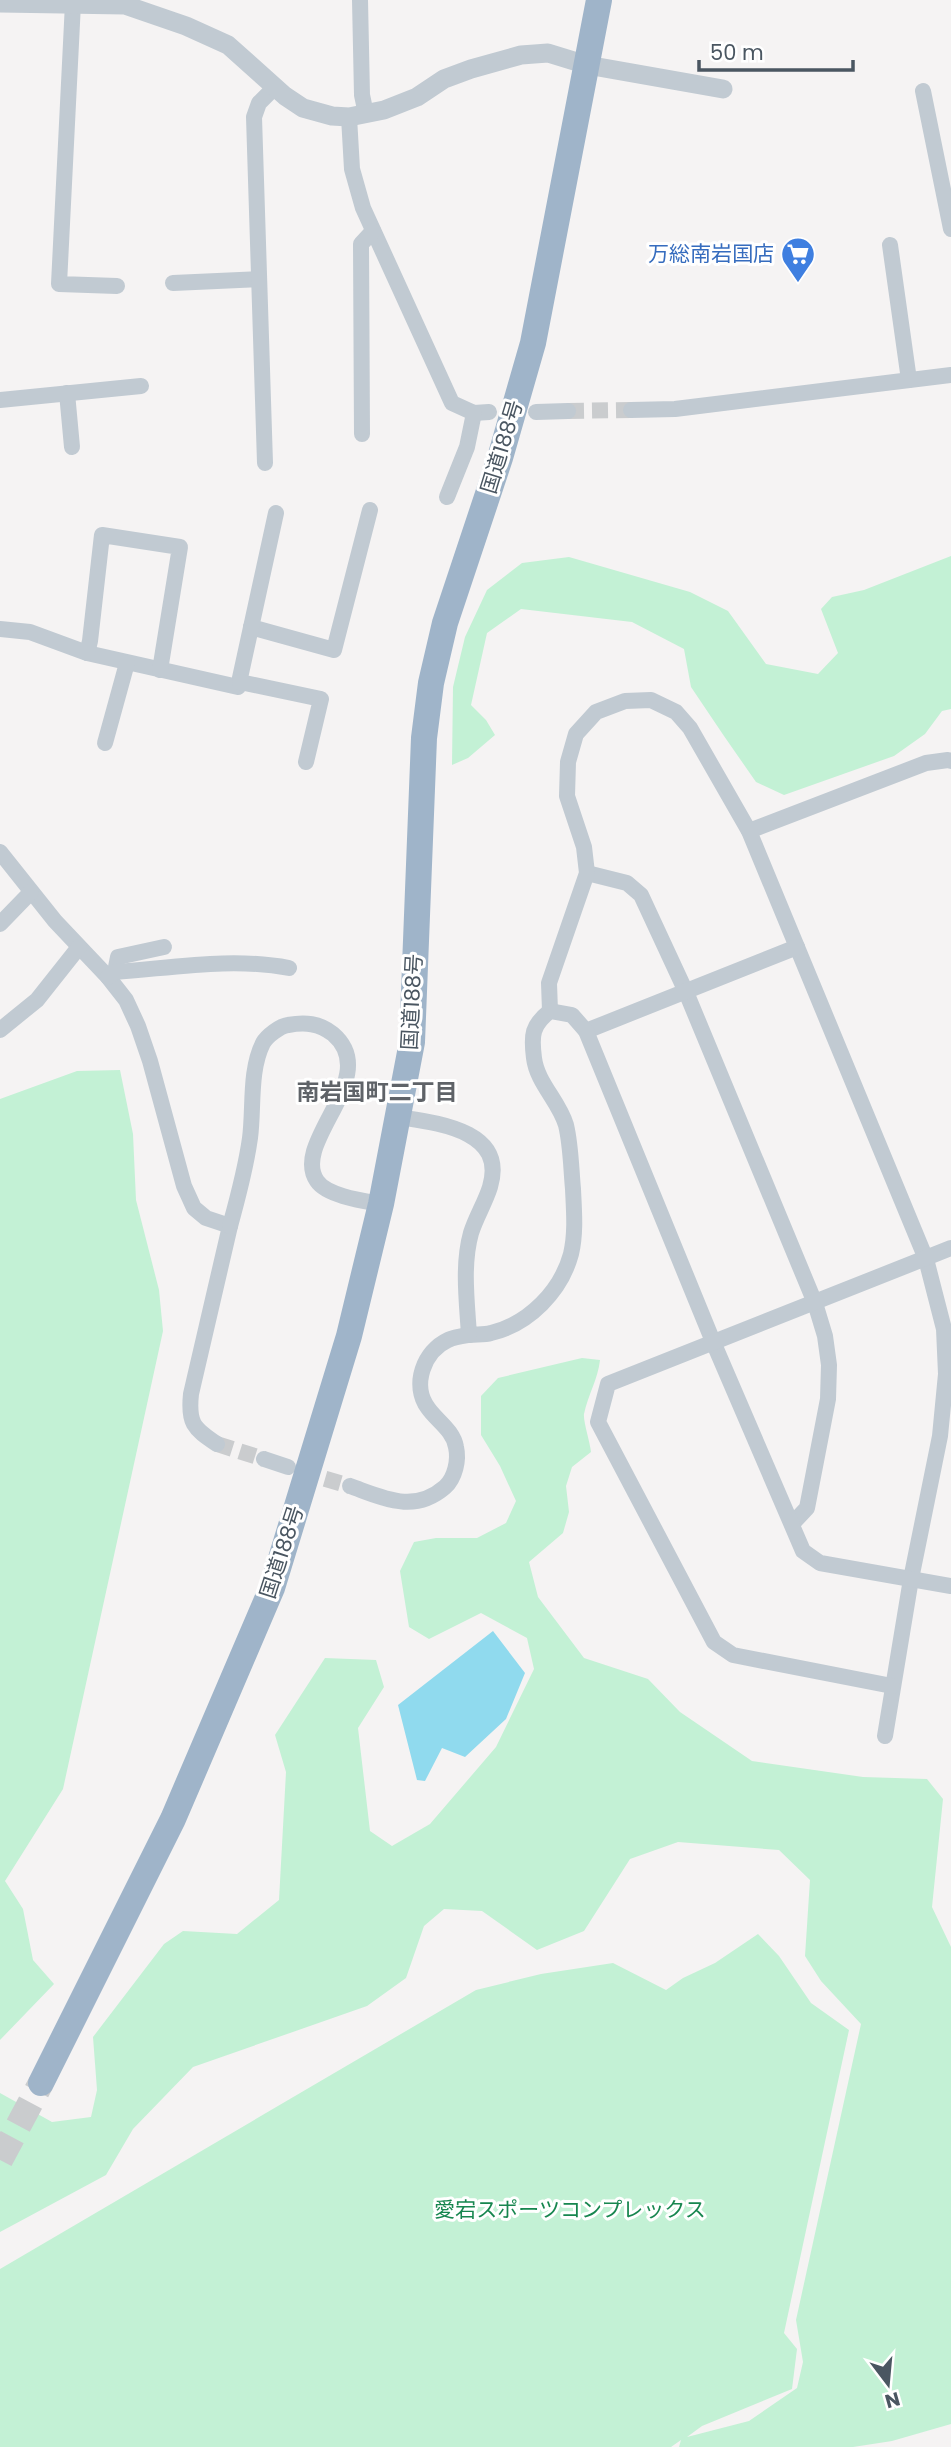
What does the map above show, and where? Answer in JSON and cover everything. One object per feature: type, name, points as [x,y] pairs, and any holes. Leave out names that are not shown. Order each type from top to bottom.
[{"type":"highway","name":"国道188号","points":[[41,2083],[173,1819],[272,1588],[349,1336],[381,1204],[412,1042],[424,738],[431,683],[445,623],[533,343],[598,0]]},
{"type":"street","points":[[360,0],[362,95],[352,169],[363,208],[452,403],[481,413],[447,497]]},
{"type":"street","points":[[0,3],[128,3],[228,45],[303,108],[332,116],[384,110],[417,97],[444,79],[471,69],[521,55],[548,53],[587,65],[723,89]]},
{"type":"street","points":[[73,3],[59,284],[117,286]]},
{"type":"street","points":[[265,463],[254,117],[259,103],[275,87]]},
{"type":"street","points":[[923,91],[951,229]]},
{"type":"street","points":[[362,434],[361,244],[373,231]]},
{"type":"street","points":[[890,245],[909,380]]},
{"type":"street","points":[[173,283],[259,279]]},
{"type":"street","points":[[631,410],[675,409],[951,375]]},
{"type":"street","points":[[0,400],[141,386]]},
{"type":"street","points":[[67,393],[72,447]]},
{"type":"street","points":[[536,412],[568,411]]},
{"type":"street","points":[[251,627],[334,650],[370,510]]},
{"type":"street","points":[[0,629],[30,632],[87,653],[238,687],[276,513]]},
{"type":"street","points":[[87,653],[102,535],[180,547],[160,670]]},
{"type":"street","points":[[105,743],[127,663]]},
{"type":"street","points":[[240,681],[321,699],[306,762]]},
{"type":"street","points":[[550,1011],[549,983],[587,873],[584,847],[567,796],[568,762],[576,734],[596,712],[625,701],[651,700],[676,712],[690,728],[749,831],[926,1259],[944,1329],[946,1374],[940,1436],[911,1579],[886,1736]]},
{"type":"street","points":[[749,831],[926,763],[951,761]]},
{"type":"street","points":[[0,852],[79,947],[111,974],[138,1026],[184,1186],[194,1208],[206,1218],[230,1226]]},
{"type":"street","points":[[587,873],[627,883],[641,895],[687,992],[815,1303],[825,1336],[829,1365],[828,1399],[807,1508],[792,1524]]},
{"type":"street","points":[[0,924],[31,892]]},
{"type":"street","points":[[0,1030],[37,1000],[79,947]]},
{"type":"street","points":[[111,974],[118,957],[164,947]]},
{"type":"street","points":[[586,1031],[797,947]]},
{"type":"street","points":[[111,974],[241,963],[289,968]]},
{"type":"street","points":[[350,1486],[398,1502],[416,1503],[435,1496],[450,1483],[456,1466],[456,1446],[450,1432],[426,1406],[419,1382],[424,1364],[436,1347],[450,1339],[491,1333],[519,1321],[545,1301],[562,1279],[571,1253],[574,1226],[570,1149],[565,1123],[534,1061],[533,1041],[537,1021],[550,1011],[572,1015],[586,1031],[714,1344],[803,1551],[820,1563],[951,1587]]},
{"type":"street","points":[[217,1444],[198,1432],[189,1416],[191,1394],[250,1139],[257,1060],[265,1040],[283,1026],[307,1022],[326,1029],[339,1040],[345,1052],[345,1086],[313,1151],[311,1166],[317,1181],[327,1190],[381,1204]]},
{"type":"street","points":[[399,1117],[444,1124],[470,1133],[485,1149],[492,1167],[490,1186],[471,1234],[467,1262],[469,1335]]},
{"type":"street","points":[[892,1686],[733,1654],[714,1642],[598,1422],[608,1384],[951,1248]]},
{"type":"street","points":[[264,1459],[288,1467]]},
{"type":"green space","points":[[951,556],[951,709],[942,711],[925,734],[894,756],[784,795],[756,782],[724,736],[691,687],[684,649],[632,622],[521,609],[487,633],[471,705],[486,720],[495,735],[468,758],[452,765],[453,687],[465,637],[487,590],[522,563],[569,557],[690,592],[728,611],[766,664],[818,674],[838,653],[821,609],[832,597],[864,590]]},
{"type":"green space","points":[[120,1070],[133,1134],[136,1200],[159,1290],[163,1331],[63,1789],[5,1881],[23,1909],[33,1960],[54,1984],[0,2040],[0,1099],[77,1071]]},
{"type":"green space","name":"愛宕スポーツコンプレックス","points":[[582,1358],[600,1360],[584,1414],[591,1452],[572,1467],[566,1486],[569,1512],[563,1533],[529,1562],[538,1597],[584,1658],[648,1679],[680,1712],[752,1761],[863,1777],[927,1779],[943,1799],[932,1907],[951,1947],[951,2424],[892,2441],[853,2447],[679,2447],[681,2440],[671,2447],[0,2447],[0,2269],[476,1990],[541,1974],[613,1963],[666,1990],[683,1978],[715,1963],[758,1934],[779,1956],[811,2003],[849,2030],[784,2333],[797,2349],[792,2389],[702,2426],[687,2437],[749,2421],[797,2388],[803,2362],[796,2320],[861,2024],[821,1981],[805,1956],[810,1880],[779,1850],[678,1842],[630,1859],[584,1931],[537,1950],[482,1911],[444,1909],[424,1926],[406,1978],[367,2006],[193,2067],[133,2129],[106,2175],[0,2232],[0,2093],[52,2122],[91,2117],[97,2090],[93,2037],[164,1944],[183,1931],[237,1934],[279,1900],[286,1772],[275,1735],[325,1658],[376,1660],[384,1687],[358,1728],[370,1831],[392,1846],[430,1824],[496,1747],[534,1669],[527,1638],[481,1613],[429,1639],[409,1627],[400,1571],[414,1542],[436,1538],[477,1538],[506,1523],[516,1501],[500,1466],[481,1435],[481,1396],[498,1378]]},
{"type":"water","points":[[493,1631],[525,1673],[506,1719],[465,1757],[442,1748],[425,1781],[417,1780],[398,1705]]},
{"type":"tunnel","points":[[568,411],[631,410]]},
{"type":"tunnel","points":[[217,1444],[264,1459]]},
{"type":"tunnel","points":[[302,1472],[350,1486]]},
{"type":"tunnel","points":[[0,2160],[41,2083]]},
{"type":"place","name":"万総南岩国店","points":[[798,284]]},
{"type":"district","name":"南岩国町二丁目","points":[[377,1092]]}]
